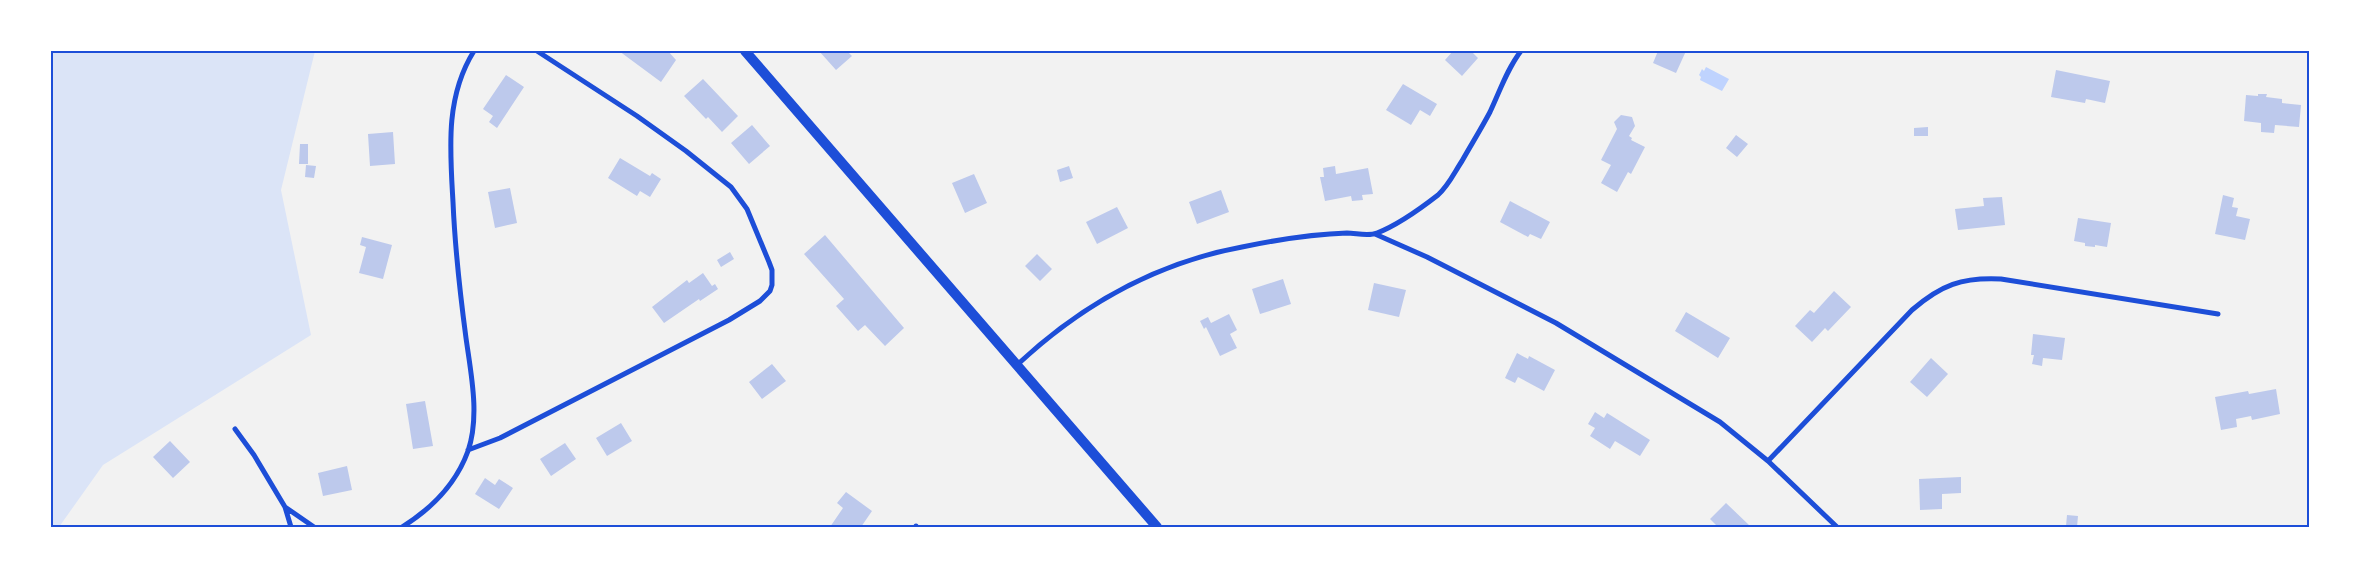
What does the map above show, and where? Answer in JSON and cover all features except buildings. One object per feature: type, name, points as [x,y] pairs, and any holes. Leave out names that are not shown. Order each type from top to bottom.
[{"type":"main road","points":[[745,51],[1157,527]]},
{"type":"street","points":[[402,527],[434,503],[460,469],[472,434],[473,392],[454,222],[450,138],[454,97],[460,78],[474,51]]},
{"type":"street","points":[[468,450],[500,438],[729,320],[766,297],[772,285],[772,270],[769,262],[747,209],[736,192],[637,116],[537,51]]},
{"type":"street","points":[[1375,234],[1426,204],[1450,182],[1480,132],[1507,72],[1521,51]]},
{"type":"street","points":[[1017,365],[1068,321],[1120,289],[1156,272],[1200,256],[1291,238],[1347,233],[1375,234],[1426,257],[1556,323],[1720,422],[1768,461],[1837,527]]},
{"type":"street","points":[[1768,461],[1912,310],[1936,291],[1958,282],[1981,278],[2001,279],[2218,314]]},
{"type":"street","points":[[236,429],[285,507],[291,527]]},
{"type":"street","points":[[285,507],[314,527]]},
{"type":"shaded area","points":[[51,51],[315,51],[281,190],[311,335],[103,465],[59,527],[51,527]]},
{"type":"water","points":[[1706,67],[1729,79],[1722,91],[1700,80],[1701,77],[1699,75],[1702,69],[1704,71]]}]
